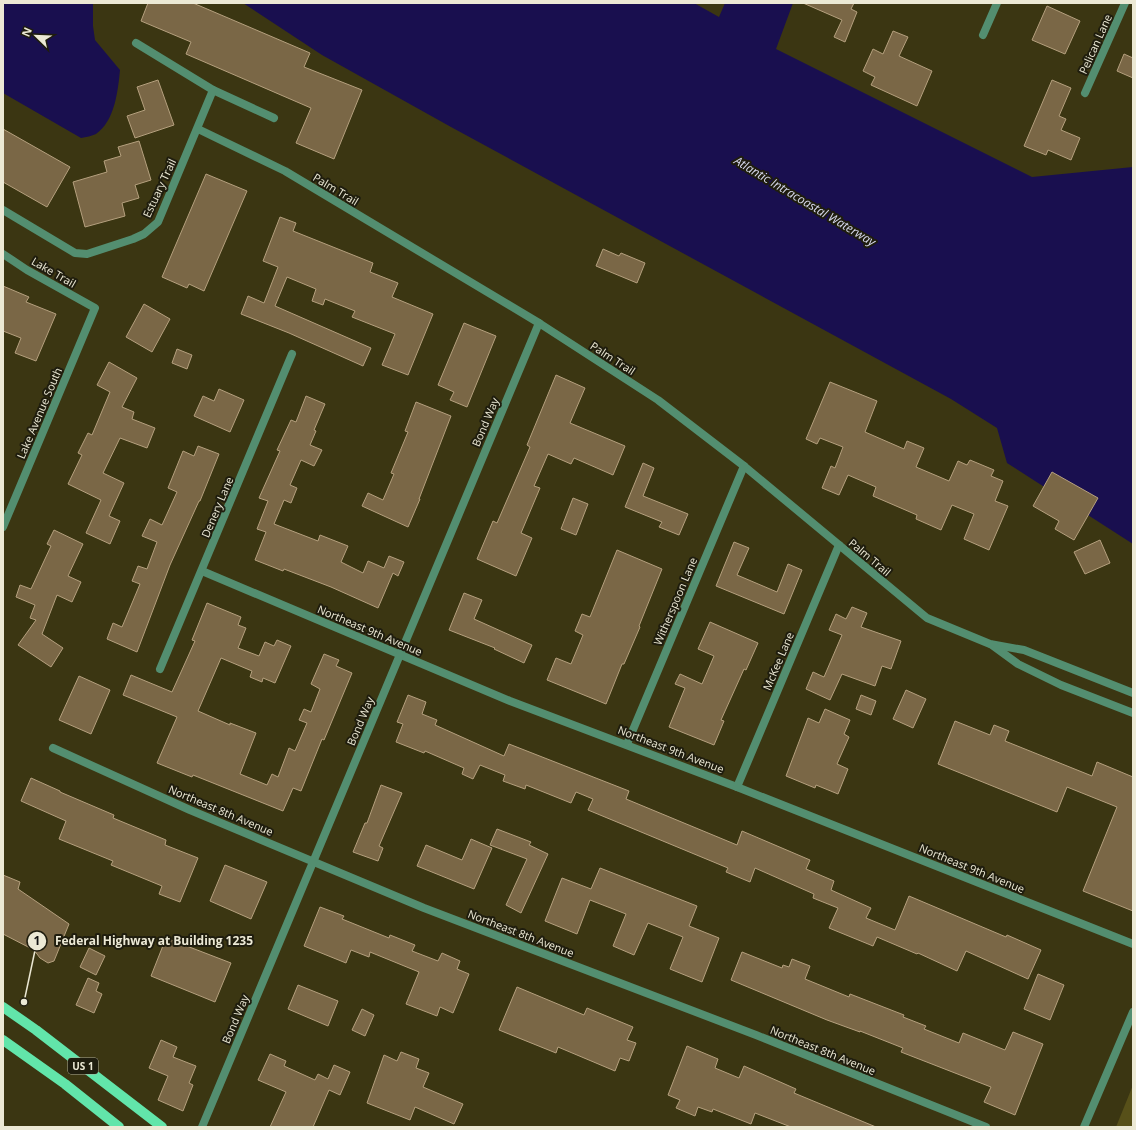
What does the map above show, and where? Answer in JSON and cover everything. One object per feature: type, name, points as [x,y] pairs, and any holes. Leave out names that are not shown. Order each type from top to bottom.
[{"type":"main road","name":"US 1","points":[[3,1007],[36,1030],[162,1127]]},
{"type":"main road","name":"US 1","points":[[3,1040],[65,1084],[119,1127]]},
{"type":"street","points":[[983,35],[997,3]]},
{"type":"street","name":"Pelican Lane","points":[[1085,93],[1125,3]]},
{"type":"street","points":[[136,43],[213,90],[274,118]]},
{"type":"street","name":"Estuary Trail","points":[[3,210],[75,253],[87,254],[144,234],[158,222],[213,90]]},
{"type":"street","name":"Palm Trail","points":[[198,129],[285,171],[539,323],[658,400],[744,466],[927,618],[990,644],[1024,650],[1133,693]]},
{"type":"street","name":"Lake Trail","points":[[3,254],[27,270],[95,308]]},
{"type":"street","name":"Lake Avenue South","points":[[3,527],[95,308]]},
{"type":"street","name":"Bond Way","points":[[202,1127],[539,323]]},
{"type":"street","name":"Denery Lane","points":[[160,669],[292,354]]},
{"type":"street","name":"Witherspoon Lane","points":[[627,744],[744,466]]},
{"type":"street","name":"McKee Lane","points":[[737,787],[839,545]]},
{"type":"street","name":"Northeast 9th Avenue","points":[[202,571],[510,700],[737,787],[1133,944]]},
{"type":"street","name":"Palm Trail","points":[[990,644],[1018,664],[1061,685],[1133,713]]},
{"type":"street","name":"Northeast 8th Avenue","points":[[53,748],[190,810],[424,908],[756,1034],[986,1127]]},
{"type":"street","points":[[1084,1127],[1133,1012]]},
{"type":"shaded area","points":[[1133,1085],[1133,1127],[1116,1127]]},
{"type":"water","points":[[3,3],[93,3],[93,26],[95,40],[120,70],[117,96],[111,113],[102,128],[96,134],[81,138],[3,93]]},
{"type":"water","name":"Atlantic Intracoastal Waterway","points":[[243,3],[694,3],[719,17],[725,3],[793,3],[776,49],[1032,177],[1133,167],[1133,544],[1007,463],[997,428],[951,399],[451,127],[322,55]]},
{"type":"building","points":[[148,3],[193,3],[310,53],[304,67],[362,90],[334,159],[296,143],[311,108],[186,54],[191,42],[141,21]]},
{"type":"building","points":[[803,3],[854,3],[851,9],[857,12],[845,42],[834,37],[842,20]]},
{"type":"building","points":[[1047,6],[1080,21],[1065,54],[1032,40]]},
{"type":"building","points":[[893,31],[908,37],[899,56],[932,71],[917,106],[871,85],[875,77],[863,71],[873,49],[883,54]]},
{"type":"building","points":[[1124,54],[1133,58],[1133,78],[1117,71]]},
{"type":"building","points":[[158,80],[174,125],[135,138],[127,116],[145,110],[137,87]]},
{"type":"building","points":[[1052,80],[1071,88],[1059,116],[1066,119],[1061,130],[1080,138],[1071,160],[1048,150],[1046,155],[1024,146]]},
{"type":"building","points":[[3,129],[70,167],[47,207],[3,182]]},
{"type":"building","points":[[139,141],[151,180],[135,185],[139,198],[122,203],[125,216],[85,227],[73,182],[107,172],[104,161],[121,156],[118,147]]},
{"type":"building","points":[[206,174],[247,191],[204,291],[189,284],[187,288],[162,277]]},
{"type":"building","points":[[280,217],[296,223],[293,231],[373,263],[370,272],[398,283],[392,297],[433,314],[408,375],[382,365],[395,334],[352,317],[355,311],[325,299],[323,305],[312,301],[316,289],[287,277],[275,306],[371,348],[363,366],[289,333],[241,314],[248,296],[264,303],[278,267],[263,261]]},
{"type":"building","points":[[603,249],[619,256],[621,253],[645,263],[637,283],[596,266]]},
{"type":"building","points":[[3,286],[29,297],[26,302],[56,314],[36,361],[15,353],[21,338],[3,331]]},
{"type":"building","points":[[144,304],[170,319],[152,352],[126,337]]},
{"type":"building","points":[[464,323],[496,336],[467,407],[450,400],[454,392],[438,385]]},
{"type":"building","points":[[177,349],[192,355],[187,369],[172,363]]},
{"type":"building","points":[[109,362],[137,378],[122,407],[134,412],[132,419],[155,428],[147,448],[120,438],[103,473],[124,483],[109,516],[120,521],[110,544],[86,533],[101,500],[68,484],[82,455],[78,453],[88,433],[92,435],[110,392],[97,385]]},
{"type":"building","points":[[556,375],[585,388],[570,423],[625,446],[613,475],[574,458],[571,464],[548,454],[534,486],[540,488],[521,533],[532,538],[516,576],[477,559],[493,521],[497,523],[530,447],[527,445]]},
{"type":"building","points":[[830,382],[877,401],[865,432],[904,449],[907,441],[924,448],[916,467],[949,481],[958,461],[967,465],[970,460],[994,470],[991,476],[1003,481],[995,501],[1008,506],[989,550],[964,539],[974,514],[952,505],[941,530],[916,519],[917,515],[873,496],[876,487],[848,475],[839,495],[822,488],[831,466],[835,468],[843,447],[820,438],[817,444],[806,439]]},
{"type":"building","points":[[219,389],[244,400],[230,432],[194,416],[203,396],[214,401]]},
{"type":"building","points":[[306,396],[325,404],[314,430],[316,431],[310,445],[322,450],[314,466],[301,460],[290,485],[297,488],[291,503],[284,500],[274,524],[318,541],[320,535],[348,546],[341,562],[363,573],[368,561],[384,568],[389,556],[404,562],[398,576],[393,573],[378,608],[331,587],[284,569],[283,571],[255,560],[266,532],[257,529],[268,501],[259,498],[280,451],[277,450],[291,420],[296,422]]},
{"type":"building","points":[[416,402],[451,416],[408,527],[362,506],[368,493],[383,500],[394,474],[391,473],[408,432],[405,431]]},
{"type":"building","points":[[198,446],[219,454],[200,501],[170,565],[137,652],[107,639],[113,623],[122,627],[140,584],[132,581],[138,566],[147,569],[157,542],[142,536],[150,519],[162,525],[177,492],[168,488],[183,451],[194,456]]},
{"type":"building","points":[[643,463],[654,468],[643,496],[688,514],[679,535],[659,527],[662,522],[625,507]]},
{"type":"building","points":[[1052,472],[1098,498],[1074,540],[1055,529],[1059,521],[1033,506]]},
{"type":"building","points":[[573,498],[588,504],[576,535],[561,529]]},
{"type":"building","points":[[54,530],[83,544],[68,576],[81,582],[72,602],[57,595],[42,634],[63,648],[51,667],[18,645],[36,620],[30,618],[35,605],[16,597],[20,585],[31,589],[51,546],[47,544]]},
{"type":"building","points":[[1100,540],[1110,563],[1085,574],[1074,552]]},
{"type":"building","points":[[734,542],[749,548],[737,575],[777,592],[788,564],[802,570],[784,614],[716,586]]},
{"type":"building","points":[[617,550],[662,569],[639,626],[640,627],[624,664],[622,664],[606,704],[547,680],[556,658],[571,664],[583,635],[575,631],[582,614],[590,617]]},
{"type":"building","points":[[464,593],[482,600],[474,619],[532,645],[524,663],[494,649],[495,648],[449,630]]},
{"type":"building","points":[[207,603],[241,617],[238,625],[246,628],[238,648],[259,656],[265,642],[274,646],[277,640],[291,646],[275,683],[263,678],[262,682],[250,677],[252,671],[221,658],[198,711],[230,725],[230,723],[256,733],[240,774],[267,785],[272,774],[278,777],[289,748],[295,751],[307,723],[299,720],[304,709],[311,712],[320,689],[311,684],[324,654],[339,660],[336,666],[352,673],[324,740],[322,739],[301,791],[293,788],[283,811],[193,775],[192,777],[157,763],[177,717],[123,695],[131,675],[172,692],[195,641],[192,640]]},
{"type":"building","points":[[852,607],[867,613],[861,627],[901,641],[891,669],[882,666],[875,686],[842,674],[830,700],[806,689],[813,672],[824,677],[842,635],[829,630],[836,614],[846,619]]},
{"type":"building","points":[[710,622],[758,643],[746,670],[744,669],[721,720],[724,721],[714,745],[669,727],[685,688],[675,684],[680,674],[702,684],[714,656],[698,649]]},
{"type":"building","points":[[79,676],[110,690],[91,734],[59,720]]},
{"type":"building","points":[[906,690],[926,699],[913,728],[893,719]]},
{"type":"building","points":[[408,695],[426,702],[422,714],[437,720],[435,725],[504,756],[509,744],[629,791],[626,799],[737,845],[742,831],[810,860],[806,869],[834,881],[831,890],[871,908],[866,918],[895,930],[909,896],[1006,937],[1007,935],[1041,950],[1028,979],[966,951],[957,971],[918,953],[917,954],[877,937],[873,946],[829,928],[838,908],[813,898],[814,894],[755,868],[750,882],[726,872],[728,868],[588,810],[593,799],[576,792],[571,803],[526,785],[525,789],[503,781],[505,775],[480,765],[473,779],[462,774],[464,768],[425,751],[424,753],[396,742],[403,724],[397,722]]},
{"type":"building","points":[[861,695],[876,701],[871,715],[856,709]]},
{"type":"building","points":[[825,709],[850,720],[844,734],[849,737],[837,764],[848,769],[838,794],[816,785],[815,788],[786,776],[808,718],[819,723]]},
{"type":"building","points":[[955,721],[990,735],[994,725],[1009,731],[1005,741],[1092,776],[1097,762],[1133,777],[1133,911],[1083,891],[1117,807],[1067,787],[1057,812],[938,764]]},
{"type":"building","points":[[31,778],[114,815],[113,818],[166,840],[165,845],[198,858],[180,902],[159,894],[162,886],[111,865],[113,861],[59,839],[66,821],[21,801]]},
{"type":"building","points":[[381,785],[402,793],[379,846],[383,848],[378,861],[353,852],[365,823],[367,823]]},
{"type":"building","points":[[497,829],[531,842],[529,845],[548,854],[521,913],[506,905],[527,859],[490,845]]},
{"type":"building","points":[[471,839],[492,848],[474,889],[417,866],[426,845],[462,860]]},
{"type":"building","points":[[225,865],[267,882],[251,919],[210,901]]},
{"type":"building","points":[[600,868],[697,906],[689,926],[719,938],[702,982],[670,969],[683,937],[648,923],[634,955],[613,946],[626,914],[590,900],[577,934],[545,921],[562,878],[591,889]]},
{"type":"building","points":[[3,875],[20,882],[18,889],[69,924],[54,961],[48,963],[40,958],[34,950],[3,934]]},
{"type":"building","points":[[320,907],[344,916],[342,919],[389,938],[390,935],[415,945],[412,951],[438,961],[442,953],[460,961],[457,969],[469,974],[453,1013],[440,1007],[437,1016],[406,1004],[419,972],[370,952],[369,957],[351,950],[346,963],[304,946]]},
{"type":"building","points":[[166,938],[231,963],[215,1002],[151,976]]},
{"type":"building","points":[[89,948],[105,956],[96,975],[80,967]]},
{"type":"building","points":[[742,952],[782,968],[783,965],[789,967],[792,959],[810,966],[805,979],[849,997],[850,994],[904,1015],[903,1017],[926,1026],[924,1029],[959,1043],[963,1033],[1005,1050],[1013,1032],[1043,1044],[1015,1115],[984,1102],[991,1087],[901,1052],[903,1048],[827,1020],[731,980]]},
{"type":"building","points":[[1038,974],[1064,985],[1050,1020],[1024,1009]]},
{"type":"building","points":[[88,978],[99,983],[96,991],[102,994],[94,1013],[76,1005]]},
{"type":"building","points":[[298,985],[338,1001],[328,1026],[288,1009]]},
{"type":"building","points":[[517,987],[584,1015],[587,1008],[633,1027],[627,1040],[636,1043],[629,1061],[620,1058],[615,1071],[558,1047],[556,1053],[499,1030]]},
{"type":"building","points":[[362,1009],[374,1015],[365,1036],[352,1030]]},
{"type":"building","points":[[161,1040],[177,1047],[173,1057],[196,1066],[189,1083],[193,1085],[183,1111],[158,1100],[168,1076],[149,1068]]},
{"type":"building","points":[[687,1046],[718,1059],[715,1068],[739,1078],[744,1066],[796,1089],[794,1093],[876,1127],[791,1127],[755,1113],[751,1124],[713,1109],[712,1112],[698,1107],[695,1116],[676,1108],[680,1100],[668,1095]]},
{"type":"building","points":[[401,1052],[419,1059],[416,1068],[429,1073],[423,1087],[463,1104],[454,1124],[415,1107],[410,1120],[367,1103],[384,1055],[397,1061]]},
{"type":"building","points":[[270,1054],[286,1061],[284,1066],[315,1080],[318,1074],[328,1079],[334,1065],[350,1072],[340,1095],[329,1090],[313,1127],[270,1127],[286,1092],[258,1080]]},
{"type":"place","name":"Federal Highway at Building 1235","points":[[24,1002]]}]
